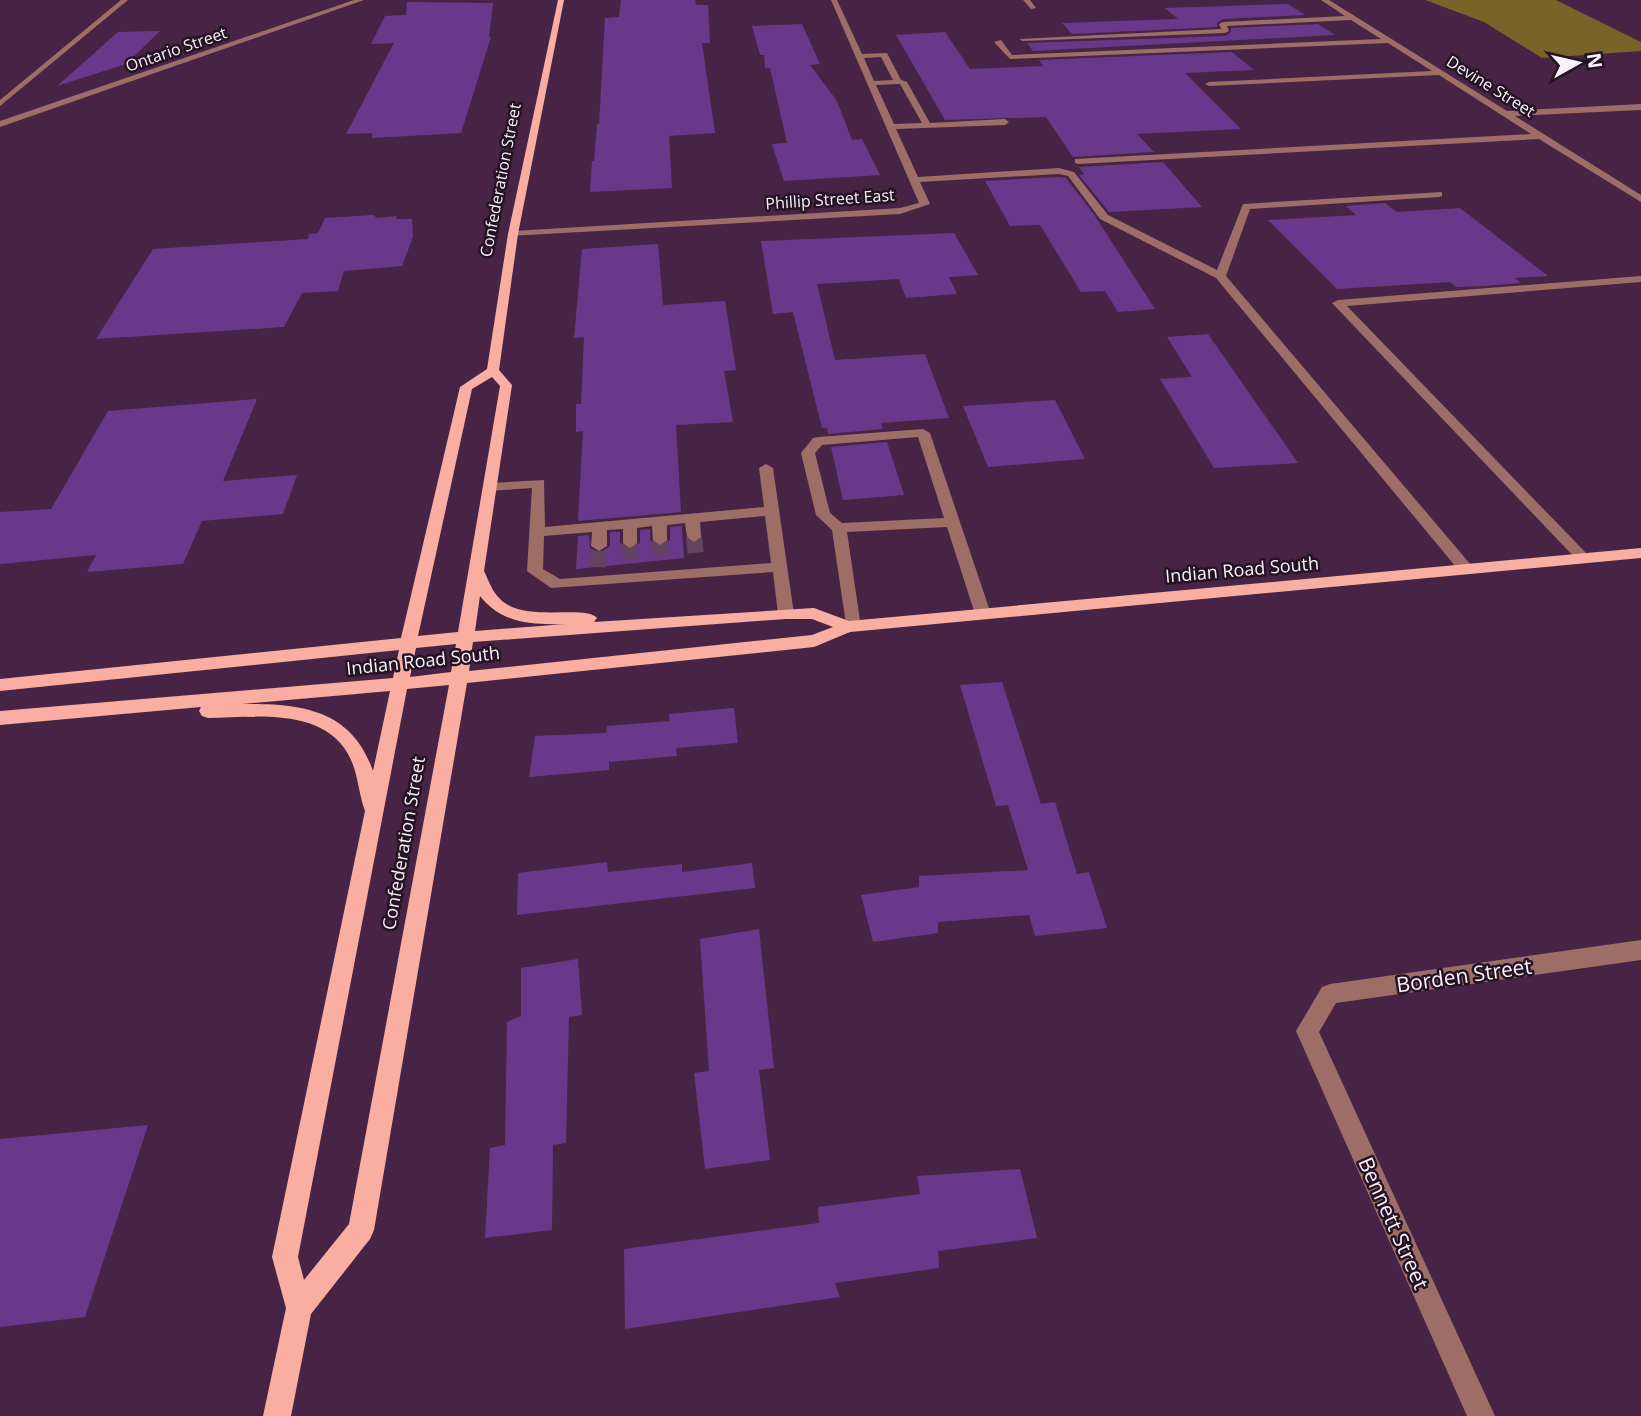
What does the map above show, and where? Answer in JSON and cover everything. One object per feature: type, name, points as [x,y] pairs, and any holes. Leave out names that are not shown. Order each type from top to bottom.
[{"type":"main road","name":"Confederation Street","points":[[493,371],[513,234],[561,0]]},
{"type":"main road","name":"Confederation Street","points":[[299,1308],[361,1230],[459,678],[506,385],[493,371]]},
{"type":"main road","name":"Confederation Street","points":[[277,1416],[299,1308],[285,1257],[408,643],[466,387],[493,371]]},
{"type":"main road","name":"Indian Road South","points":[[0,718],[400,684],[814,641],[850,627],[1641,553]]},
{"type":"main road","points":[[477,568],[488,599],[499,609],[519,616],[729,619]]},
{"type":"main road","name":"Indian Road South","points":[[0,685],[464,637],[814,612],[850,627]]},
{"type":"main road","points":[[81,711],[235,711],[308,716],[341,732],[351,743],[365,769],[374,815]]},
{"type":"street","points":[[0,104],[125,0]]},
{"type":"street","name":"Ontario Street","points":[[0,124],[361,0]]},
{"type":"street","name":"Phillip Street East","points":[[513,234],[900,211],[925,204],[834,0]]},
{"type":"street","points":[[1026,0],[1033,8]]},
{"type":"street","name":"Devine Street","points":[[1324,0],[1641,199]]},
{"type":"street","points":[[1023,39],[1225,31],[1223,24],[1353,18]]},
{"type":"street","points":[[998,42],[1010,57],[1389,41]]},
{"type":"street","points":[[859,56],[884,55],[898,82]]},
{"type":"street","points":[[1209,84],[1441,73]]},
{"type":"street","points":[[872,83],[903,82],[928,126]]},
{"type":"street","points":[[901,98],[912,98]]},
{"type":"street","points":[[878,99],[890,99]]},
{"type":"street","points":[[1507,114],[1641,107]]},
{"type":"street","points":[[891,127],[1005,122]]},
{"type":"street","points":[[1078,161],[1542,136]]},
{"type":"street","points":[[914,180],[1059,171],[1070,174],[1104,217],[1220,276],[1466,569]]},
{"type":"street","points":[[1220,276],[1246,206],[1439,194]]},
{"type":"street","points":[[1583,558],[1338,303],[1641,279]]},
{"type":"street","points":[[954,522],[839,528],[823,515],[808,453],[818,441],[923,433],[954,522],[983,614]]},
{"type":"street","points":[[766,468],[786,614]]},
{"type":"street","points":[[490,487],[540,483],[536,571],[558,584],[598,574],[697,565],[779,567]]},
{"type":"street","points":[[537,532],[772,511]]},
{"type":"street","points":[[692,518],[694,537]]},
{"type":"street","points":[[659,521],[660,540]]},
{"type":"street","points":[[630,524],[630,543]]},
{"type":"street","points":[[599,546],[600,527]]},
{"type":"street","points":[[839,528],[850,627]]},
{"type":"street","name":"Borden Street","points":[[1307,1031],[1330,994],[1641,950]]},
{"type":"street","name":"Bennett Street","points":[[1307,1031],[1481,1416]]},
{"type":"shaded area","points":[[1425,0],[1556,0],[1641,42],[1641,51],[1542,58],[1484,22]]},
{"type":"building","points":[[621,0],[695,0],[696,5],[708,5],[710,43],[702,43],[715,133],[669,136],[672,188],[590,192],[599,124],[605,18],[619,17]]},
{"type":"building","points":[[407,2],[493,3],[491,37],[461,133],[372,138],[372,133],[346,134],[394,43],[371,44],[385,16],[406,15]]},
{"type":"building","points":[[1288,4],[1305,15],[1223,19],[1217,23],[1217,27],[1072,34],[1062,23],[1178,19],[1165,8]]},
{"type":"building","points":[[802,24],[820,64],[810,65],[837,101],[852,140],[862,139],[880,175],[784,181],[772,144],[787,143],[770,68],[765,68],[764,55],[760,55],[752,26]]},
{"type":"building","points":[[1318,24],[1335,35],[1033,51],[1027,43],[1225,36],[1231,32],[1231,28]]},
{"type":"building","points":[[160,31],[126,64],[57,86],[118,32]]},
{"type":"building","points":[[945,32],[970,69],[1043,66],[1039,60],[1232,52],[1254,70],[1185,73],[1241,129],[1137,134],[1154,152],[1073,157],[1046,117],[945,120],[896,35]]},
{"type":"building","points":[[1163,162],[1202,207],[1109,212],[1079,175],[1084,174],[1079,167]]},
{"type":"building","points":[[1066,178],[1093,213],[1155,309],[1118,312],[1105,291],[1081,292],[1040,225],[1010,226],[985,181]]},
{"type":"building","points":[[1385,203],[1397,212],[1460,208],[1548,276],[1515,278],[1521,283],[1483,286],[1456,287],[1450,282],[1337,289],[1268,220],[1356,215],[1346,206]]},
{"type":"building","points":[[373,215],[377,218],[397,216],[396,219],[412,219],[413,237],[402,266],[344,271],[338,291],[302,293],[284,327],[96,339],[153,249],[308,239],[309,234],[318,233],[325,218]]},
{"type":"building","points":[[954,233],[978,275],[949,277],[957,294],[906,298],[899,279],[817,284],[835,360],[925,354],[949,418],[881,423],[883,429],[828,434],[827,428],[822,428],[793,312],[773,314],[761,241]]},
{"type":"building","points":[[658,244],[663,305],[725,301],[736,370],[724,371],[733,422],[676,425],[681,512],[578,521],[583,431],[576,432],[576,404],[581,404],[584,337],[574,338],[582,249]]},
{"type":"building","points":[[1208,334],[1298,463],[1214,468],[1160,379],[1192,377],[1167,337]]},
{"type":"building","points":[[257,399],[223,481],[297,475],[283,514],[202,521],[183,564],[87,572],[96,555],[0,564],[0,512],[51,509],[108,411]]},
{"type":"building","points":[[1055,400],[1085,459],[988,467],[963,406]]},
{"type":"building","points":[[887,442],[904,495],[843,500],[831,447]]},
{"type":"building","points":[[682,526],[684,558],[576,569],[578,536],[589,535],[590,548],[600,553],[610,546],[610,532],[620,532],[620,543],[630,551],[640,543],[640,530],[650,529],[650,540],[660,548],[670,540],[670,527]]},
{"type":"building","points":[[1002,682],[1041,804],[1055,802],[1077,874],[1089,872],[1107,928],[1035,936],[1029,915],[938,922],[938,933],[873,942],[861,895],[919,887],[919,876],[1028,870],[1008,805],[996,806],[960,685]]},
{"type":"building","points":[[734,708],[738,743],[676,748],[677,756],[609,762],[609,770],[529,777],[535,736],[606,733],[607,726],[670,721],[669,714]]},
{"type":"building","points":[[607,862],[608,872],[682,864],[682,872],[752,863],[755,888],[517,915],[518,873]]},
{"type":"building","points":[[759,929],[774,1068],[759,1070],[770,1160],[705,1169],[694,1073],[709,1071],[700,939]]},
{"type":"building","points":[[578,959],[582,1015],[569,1017],[566,1143],[553,1145],[552,1230],[485,1238],[490,1148],[505,1145],[507,1022],[521,1016],[521,968]]},
{"type":"building","points":[[148,1125],[85,1317],[0,1327],[0,1139]]},
{"type":"building","points":[[1020,1169],[1037,1238],[938,1251],[939,1268],[835,1283],[840,1297],[625,1329],[624,1249],[819,1223],[818,1207],[920,1194],[917,1176]]},
{"type":"tunnel","points":[[694,537],[696,557]]},
{"type":"tunnel","points":[[660,540],[661,561]]},
{"type":"tunnel","points":[[630,543],[631,563]]},
{"type":"tunnel","points":[[598,567],[599,546]]}]
